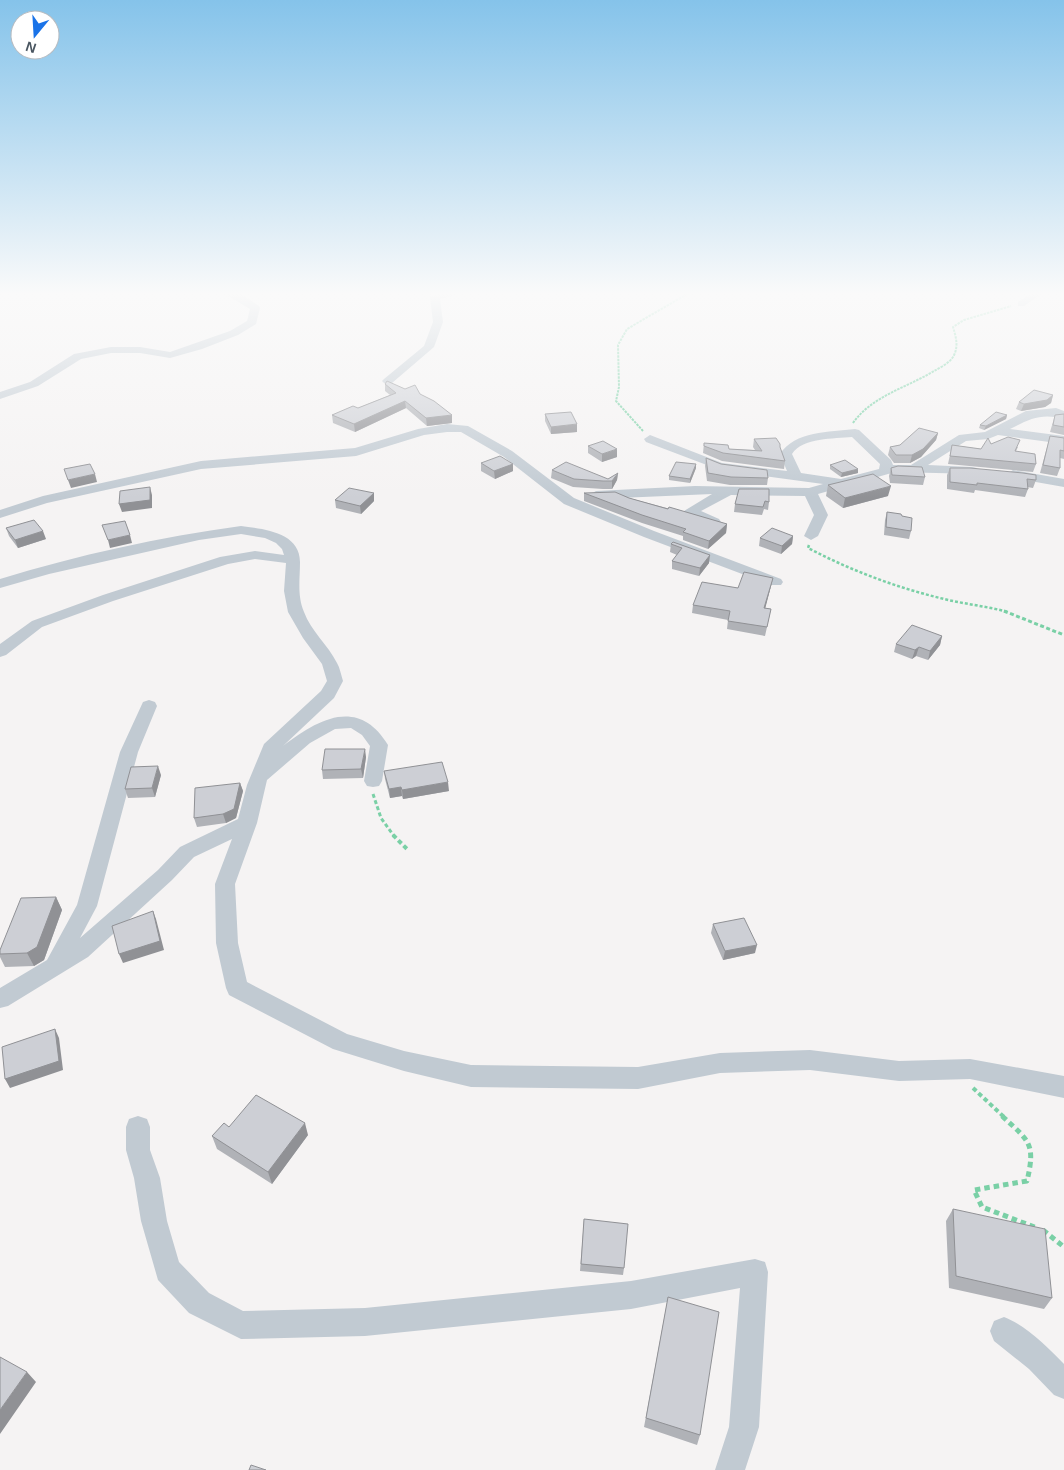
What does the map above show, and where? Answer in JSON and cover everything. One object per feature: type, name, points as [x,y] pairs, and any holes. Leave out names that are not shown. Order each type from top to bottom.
[{"type":"street","points":[[0,396],[34,384],[69,362]]},
{"type":"street","points":[[388,382],[412,362]]},
{"type":"street","points":[[913,469],[963,438],[988,435],[1030,414],[1056,412],[1064,415]]},
{"type":"street","points":[[0,514],[43,500],[201,465],[356,452],[422,432],[448,428],[464,429],[508,454],[569,501],[776,582]]},
{"type":"street","points":[[999,431],[1064,440]]},
{"type":"street","points":[[796,476],[786,454],[788,448],[794,444],[824,436],[855,434],[887,463],[884,472]]},
{"type":"street","points":[[650,439],[720,466],[845,483]]},
{"type":"street","points":[[558,491],[603,495],[695,490],[810,492],[895,468],[985,472]]},
{"type":"street","points":[[1003,474],[1064,483]]},
{"type":"street","points":[[714,522],[691,511],[699,505],[729,491]]},
{"type":"street","points":[[810,492],[821,515],[811,536]]},
{"type":"street","points":[[0,584],[45,570],[106,556],[199,536],[242,530],[268,534],[281,540],[289,548],[293,560],[291,591],[296,612],[310,638],[330,664],[335,682],[328,694],[270,748],[259,777],[247,823],[225,884],[227,943],[237,988],[341,1042],[404,1061],[471,1076],[638,1078],[720,1063],[810,1060],[899,1071],[970,1069],[1064,1087]]},
{"type":"street","points":[[0,652],[37,624],[108,598],[225,560],[255,555],[293,560]]},
{"type":"street","points":[[55,966],[87,906],[129,752],[149,706]]},
{"type":"street","points":[[259,777],[311,734],[336,724],[353,722],[368,730],[379,746],[373,781]]},
{"type":"street","points":[[0,999],[80,951],[165,875],[187,852],[247,823]]},
{"type":"street","points":[[138,1127],[138,1150],[147,1178],[154,1221],[168,1270],[199,1303],[240,1325],[365,1322],[631,1295],[755,1272],[744,1427],[730,1470]]},
{"type":"street","points":[[1004,1331],[1039,1359],[1064,1385]]},
{"type":"path","points":[[618,362],[619,387],[616,401],[650,439]]},
{"type":"path","points":[[855,434],[852,422],[864,406],[932,373],[948,362]]},
{"type":"path","points":[[811,536],[808,548],[848,566],[941,598],[990,608],[1032,620],[1064,635]]},
{"type":"path","points":[[373,781],[374,804],[385,826],[408,850]]},
{"type":"path","points":[[952,1069],[1028,1140],[1032,1159],[1027,1180],[974,1190],[982,1207],[1048,1232],[1064,1246]]},
{"type":"building","points":[[387,381],[405,389],[415,385],[420,394],[434,401],[452,415],[426,418],[405,401],[354,424],[332,415],[353,406],[358,408],[396,393],[385,384]]},
{"type":"building","points":[[1034,390],[1053,395],[1047,400],[1024,404],[1019,402]]},
{"type":"building","points":[[571,412],[577,424],[551,427],[545,414]]},
{"type":"building","points":[[996,412],[1007,415],[986,426],[980,425]]},
{"type":"building","points":[[1064,414],[1064,427],[1053,425],[1055,415]]},
{"type":"building","points":[[919,428],[938,433],[923,449],[912,455],[896,455],[890,447],[900,445]]},
{"type":"building","points":[[1050,436],[1064,438],[1064,451],[1060,450],[1060,468],[1043,465]]},
{"type":"building","points":[[1008,437],[1020,440],[1015,451],[1035,454],[1036,464],[950,456],[952,445],[981,449],[988,438],[991,444]]},
{"type":"building","points":[[776,438],[780,444],[785,461],[723,453],[704,446],[704,443],[728,445],[729,449],[762,451],[754,439]]},
{"type":"building","points":[[603,441],[617,449],[602,454],[588,446]]},
{"type":"building","points":[[500,456],[513,464],[494,471],[481,463]]},
{"type":"building","points":[[706,458],[721,464],[767,470],[768,478],[731,477],[708,473]]},
{"type":"building","points":[[845,460],[858,469],[842,473],[830,465]]},
{"type":"building","points":[[566,462],[608,479],[618,473],[612,481],[603,481],[574,479],[552,470]]},
{"type":"building","points":[[676,462],[696,464],[690,479],[669,476]]},
{"type":"building","points":[[90,464],[95,474],[68,480],[64,469]]},
{"type":"building","points":[[898,466],[922,467],[925,477],[892,475],[891,468]]},
{"type":"building","points":[[950,468],[1023,473],[1036,475],[1036,480],[1027,479],[1028,489],[950,482]]},
{"type":"building","points":[[873,474],[891,486],[845,498],[828,485]]},
{"type":"building","points":[[150,487],[150,500],[119,504],[120,491]]},
{"type":"building","points":[[349,488],[374,493],[360,506],[335,500]]},
{"type":"building","points":[[739,489],[769,489],[769,502],[765,501],[763,507],[735,504]]},
{"type":"building","points":[[615,492],[629,498],[668,509],[669,507],[727,524],[709,541],[683,532],[686,529],[584,493]]},
{"type":"building","points":[[887,512],[912,518],[911,531],[886,527]]},
{"type":"building","points":[[34,520],[43,531],[15,540],[6,528]]},
{"type":"building","points":[[125,521],[130,535],[108,540],[102,525]]},
{"type":"building","points":[[772,528],[793,536],[782,546],[760,538]]},
{"type":"building","points":[[673,542],[710,555],[700,568],[672,561],[682,548],[671,544]]},
{"type":"building","points":[[744,572],[773,578],[764,608],[771,609],[767,627],[728,621],[730,611],[693,605],[702,582],[738,588]]},
{"type":"building","points":[[912,625],[942,636],[930,651],[919,647],[915,650],[896,644]]},
{"type":"building","points":[[325,749],[365,749],[361,769],[322,770]]},
{"type":"building","points":[[442,762],[448,782],[402,790],[401,787],[389,789],[384,771]]},
{"type":"building","points":[[158,766],[152,788],[125,789],[131,767]]},
{"type":"building","points":[[240,783],[234,809],[223,814],[194,818],[195,788]]},
{"type":"building","points":[[56,897],[37,947],[27,953],[0,954],[21,898]]},
{"type":"building","points":[[153,911],[160,941],[119,954],[112,926]]},
{"type":"building","points":[[744,918],[757,945],[725,951],[713,924]]},
{"type":"building","points":[[55,1029],[59,1061],[5,1079],[2,1047]]},
{"type":"building","points":[[256,1095],[305,1123],[268,1172],[212,1136],[224,1123],[229,1127]]},
{"type":"building","points":[[953,1209],[1045,1229],[1052,1298],[956,1276]]},
{"type":"building","points":[[584,1219],[628,1224],[624,1268],[581,1264]]},
{"type":"building","points":[[668,1297],[719,1312],[700,1435],[646,1418]]},
{"type":"building","points":[[0,1357],[27,1372],[0,1410]]},
{"type":"building","points":[[251,1465],[266,1470],[249,1470]]}]
